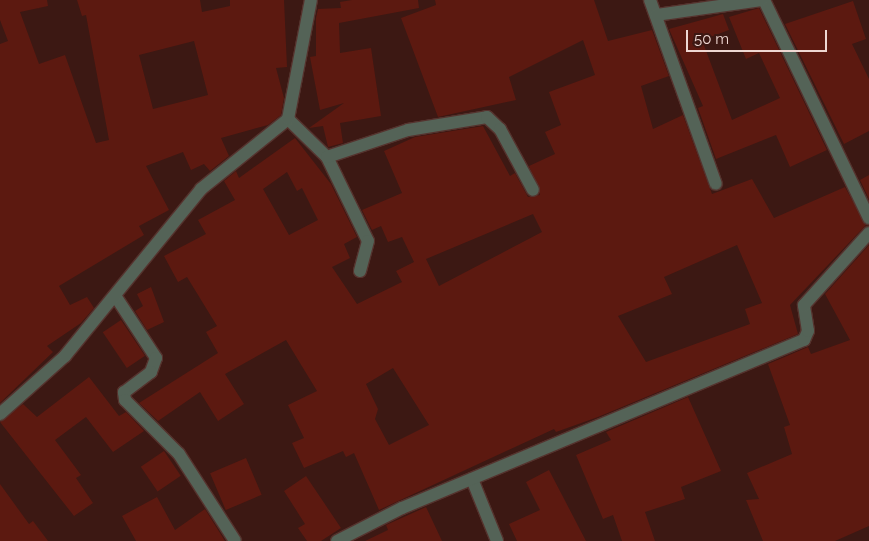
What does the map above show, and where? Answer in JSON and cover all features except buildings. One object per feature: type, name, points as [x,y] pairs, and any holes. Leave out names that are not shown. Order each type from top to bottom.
[{"type":"street","points":[[0,414],[65,356],[116,297],[201,189],[288,119],[311,0]]},
{"type":"street","points":[[650,0],[716,184]]},
{"type":"street","points":[[656,16],[762,0],[869,218]]},
{"type":"street","points":[[327,157],[408,130],[487,117],[500,129],[533,190]]},
{"type":"street","points":[[288,119],[327,157],[368,241],[360,270]]},
{"type":"street","points":[[337,541],[472,479],[804,340],[808,331],[804,305],[869,232]]},
{"type":"street","points":[[116,297],[156,358],[151,372],[124,392],[125,400],[179,454],[235,541]]},
{"type":"street","points":[[472,479],[497,541]]}]
